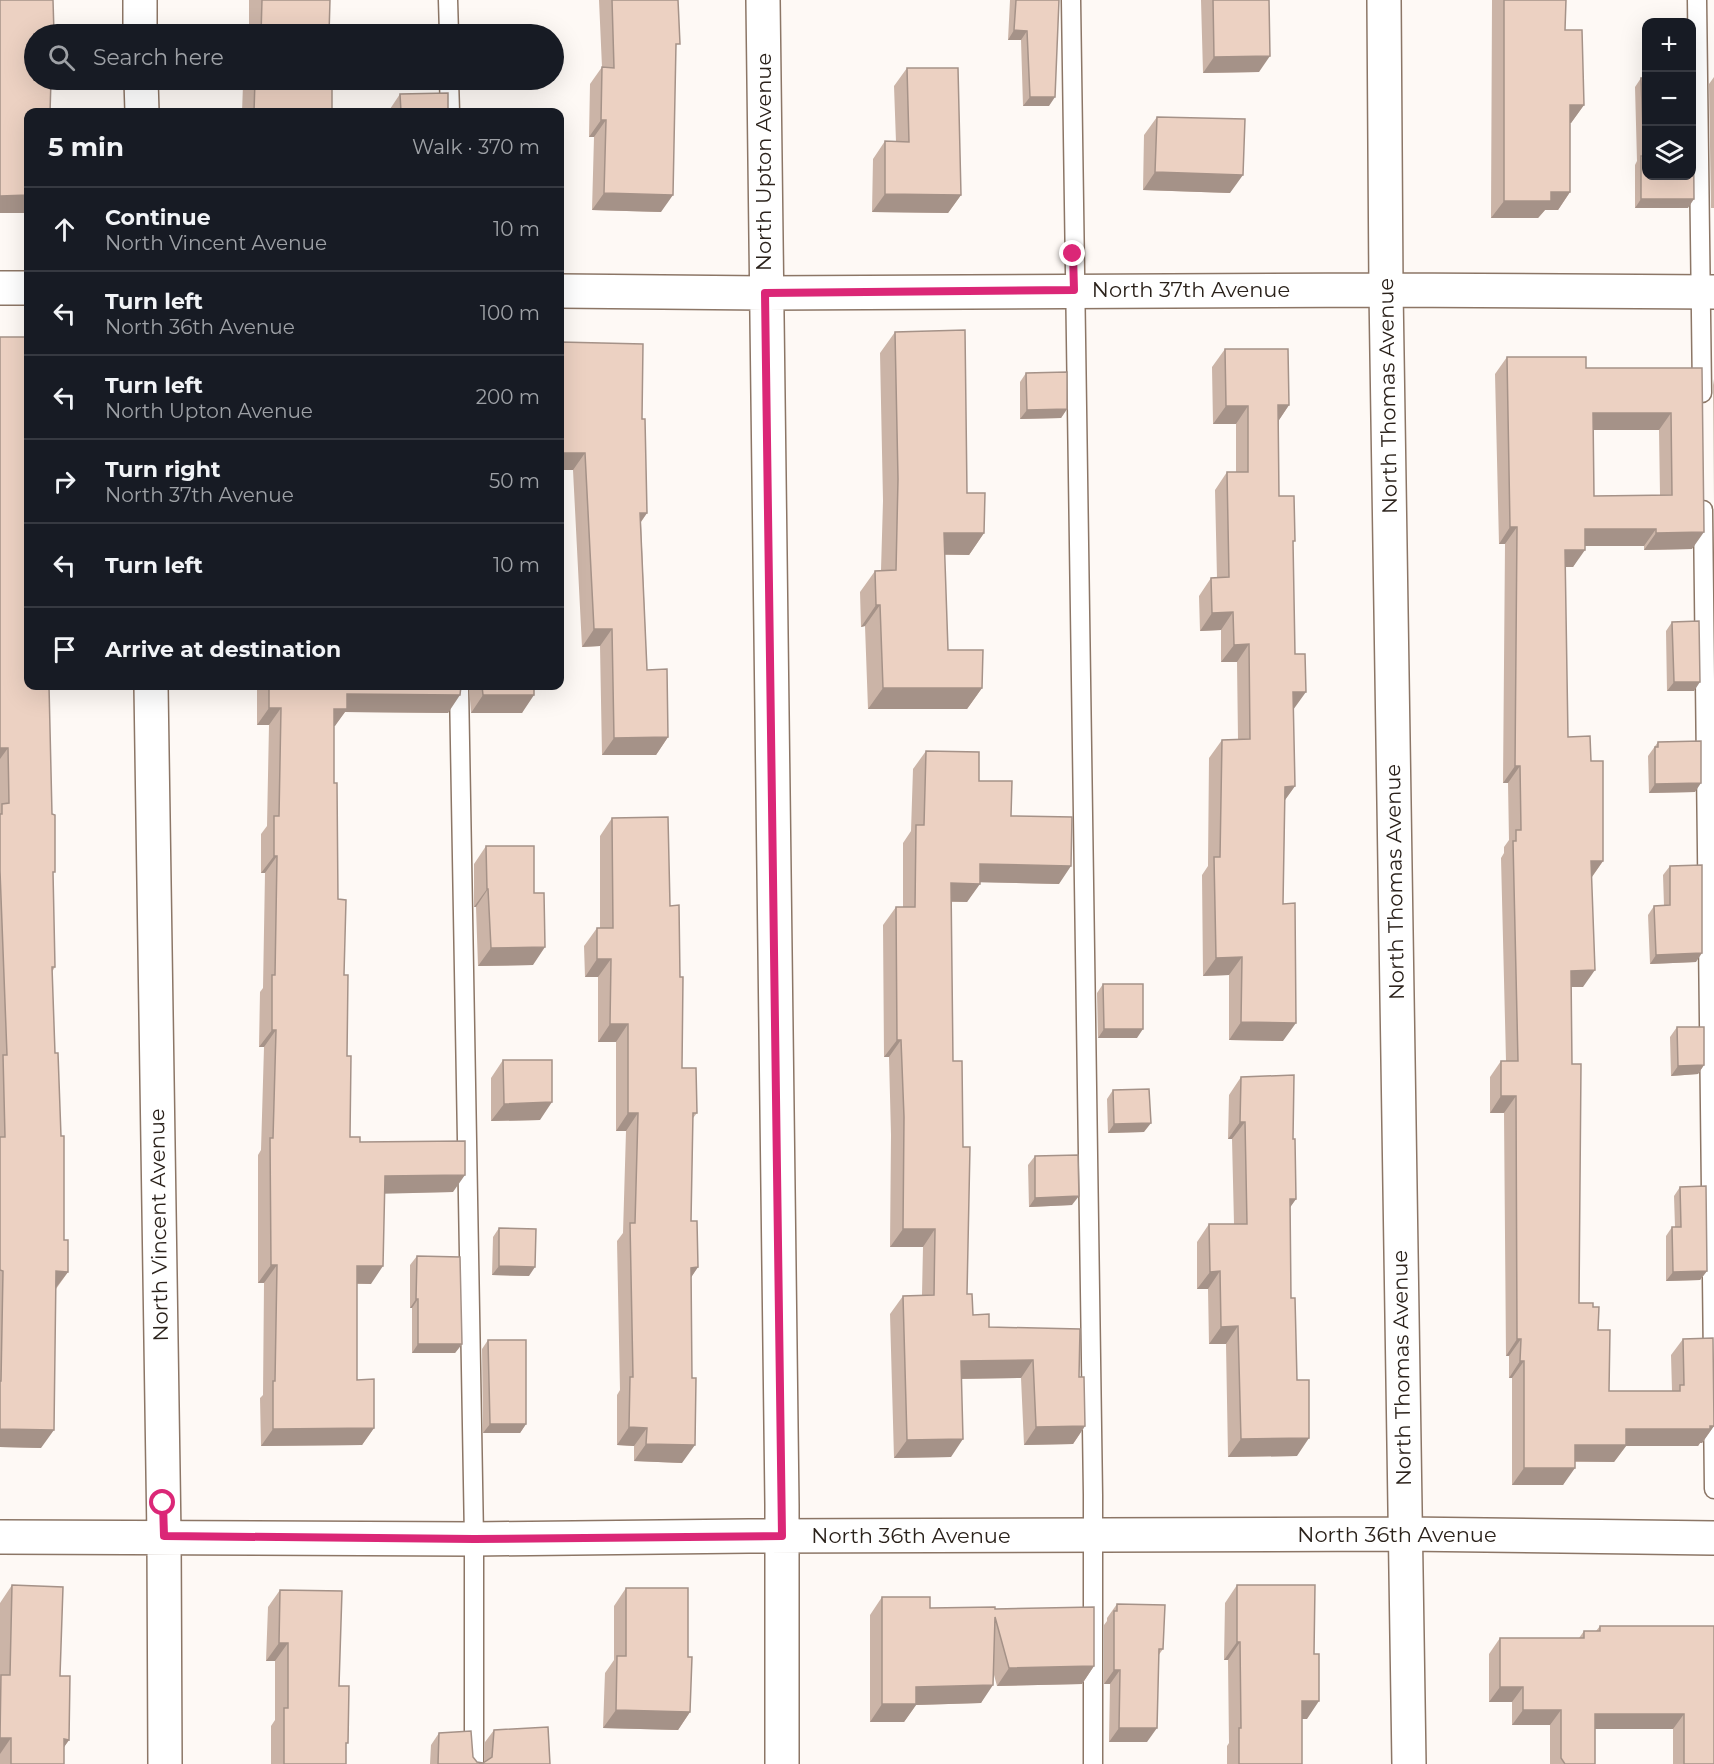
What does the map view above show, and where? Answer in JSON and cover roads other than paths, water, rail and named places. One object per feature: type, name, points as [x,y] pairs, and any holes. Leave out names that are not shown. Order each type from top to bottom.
[{"type":"street","points":[[140,0],[140,24]]},
{"type":"street","name":"North Upton Avenue","points":[[763,0],[782,1536],[782,1764]]},
{"type":"street","name":"North Thomas Avenue","points":[[1383,0],[1409,1764]]},
{"type":"street","points":[[141,90],[142,108]]},
{"type":"street","points":[[0,288],[24,288]]},
{"type":"street","name":"North 37th Avenue","points":[[564,291],[1707,292]]},
{"type":"street","name":"North Vincent Avenue","points":[[151,690],[164,1536],[165,1764]]},
{"type":"street","name":"North 36th Avenue","points":[[0,1537],[474,1539],[1405,1534],[1714,1538]]},
{"type":"lane","points":[[448,0],[449,24]]},
{"type":"lane","points":[[1071,0],[1093,1536],[1093,1764]]},
{"type":"lane","points":[[1697,0],[1707,292],[1702,415]]},
{"type":"lane","points":[[449,90],[450,108]]},
{"type":"lane","points":[[1703,487],[1714,1489]]},
{"type":"lane","points":[[459,690],[474,1539],[474,1764]]}]
